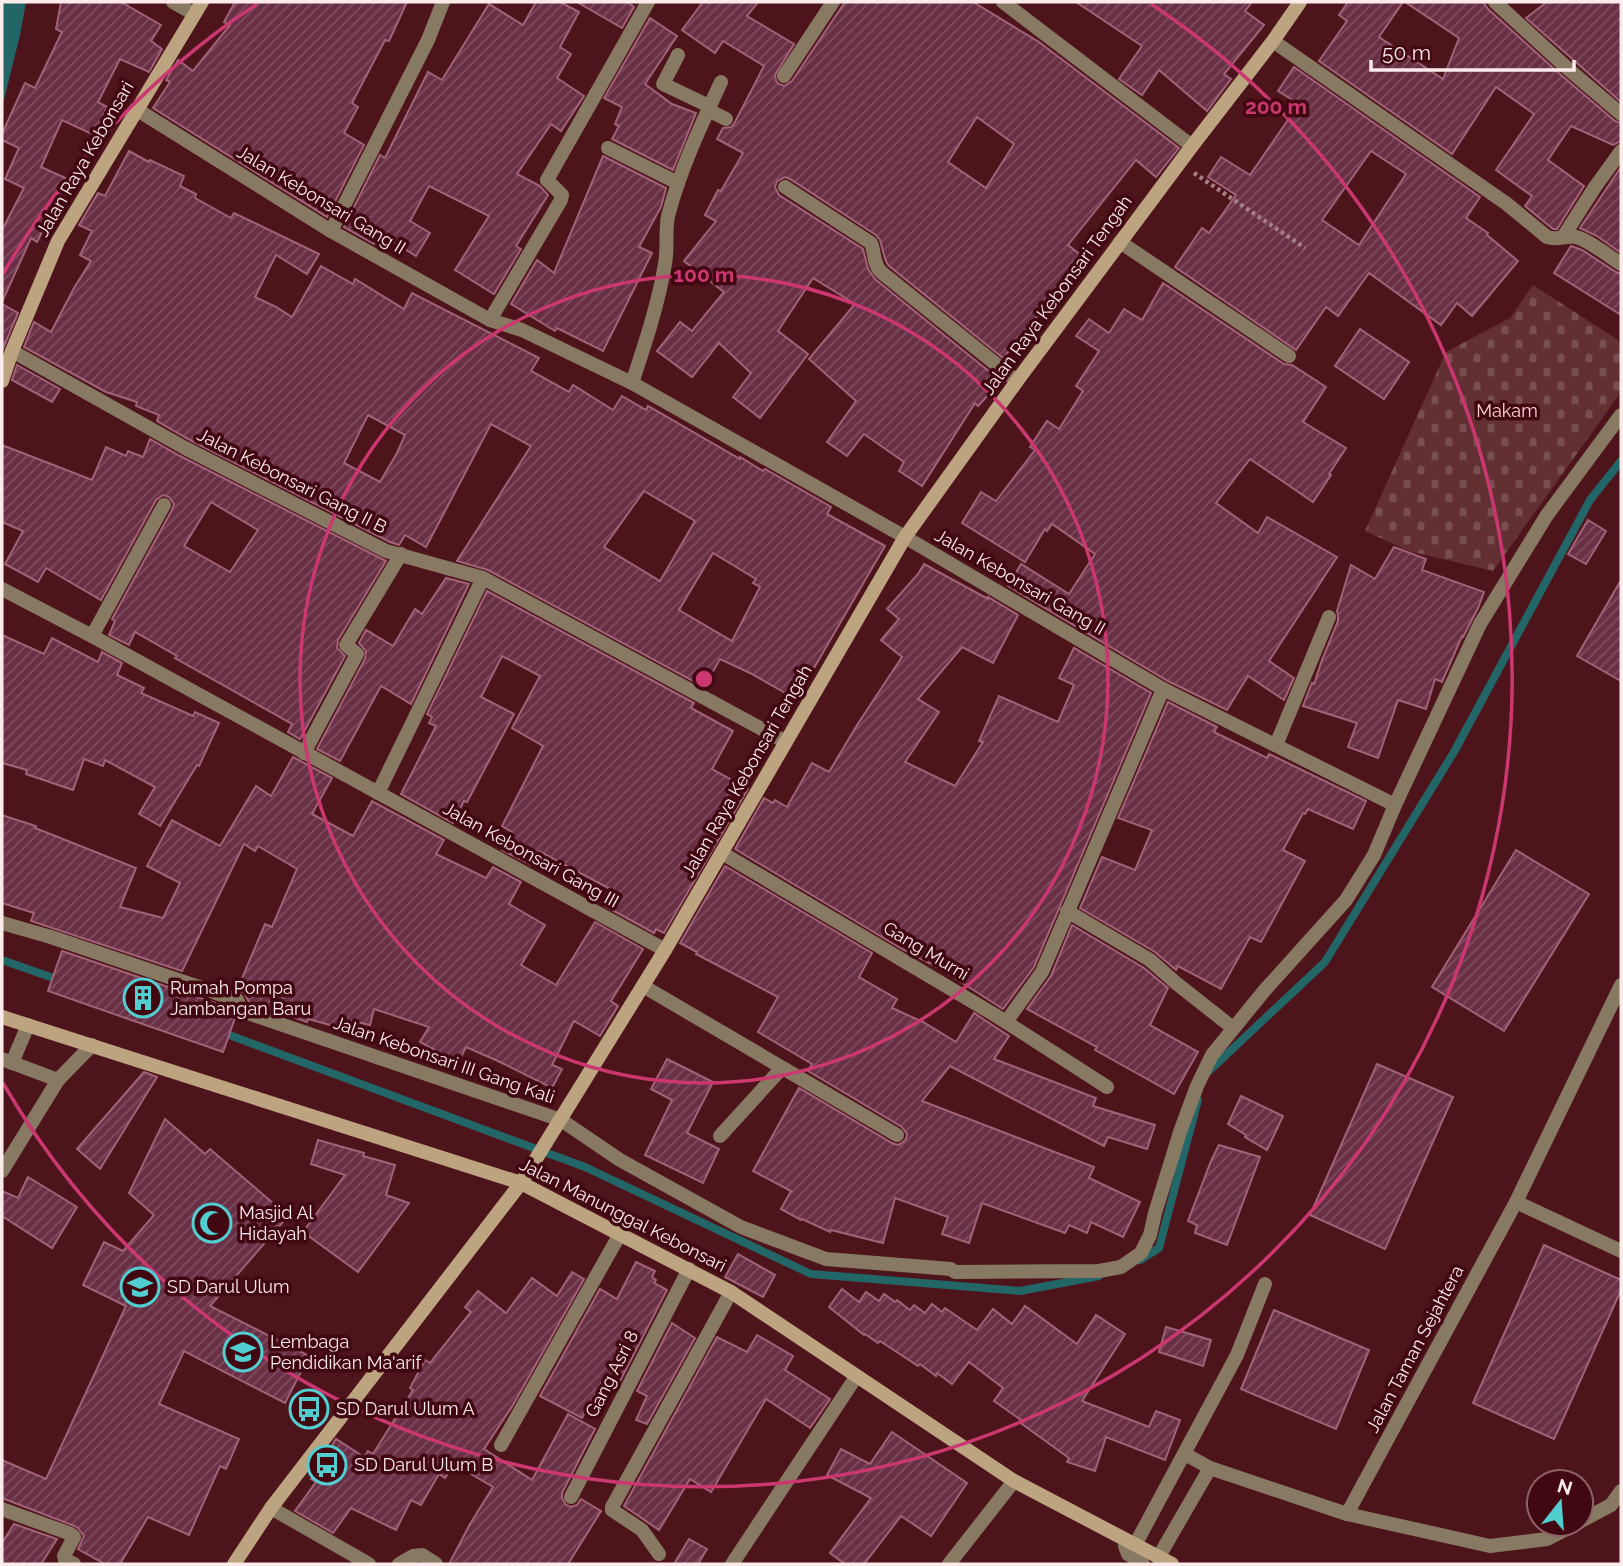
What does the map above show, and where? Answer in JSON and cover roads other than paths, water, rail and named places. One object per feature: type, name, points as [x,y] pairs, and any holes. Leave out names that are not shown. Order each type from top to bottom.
[{"type":"street","points":[[173,2],[198,8]]},
{"type":"street","points":[[331,231],[428,40],[443,2]]},
{"type":"street","points":[[490,320],[561,200],[562,195],[547,180],[648,2]]},
{"type":"street","points":[[784,76],[833,2]]},
{"type":"street","points":[[1003,2],[1192,146]]},
{"type":"street","name":"Jalan Raya Kebonsari Tengah","points":[[234,1564],[271,1508],[522,1183],[665,950],[905,537],[1017,381],[1300,2]]},
{"type":"street","points":[[1495,2],[1621,114]]},
{"type":"street","name":"Jalan Raya Kebonsari","points":[[2,382],[12,351],[58,241],[198,8]]},
{"type":"street","points":[[1273,41],[1507,204],[1547,237],[1581,238],[1621,264]]},
{"type":"street","points":[[678,55],[663,84],[726,119]]},
{"type":"street","points":[[632,383],[649,334],[657,300],[666,256],[668,218],[678,183],[721,82]]},
{"type":"street","name":"Jalan Kebonsari Gang II","points":[[136,109],[331,231],[490,320],[522,330],[632,383],[905,537],[1163,689],[1395,805]]},
{"type":"street","points":[[608,148],[678,183]]},
{"type":"street","points":[[1563,237],[1621,151]]},
{"type":"street","points":[[785,187],[871,243],[876,267],[881,272],[1017,381]]},
{"type":"street","points":[[1120,242],[1289,356]]},
{"type":"street","name":"Jalan Kebonsari Gang II B","points":[[12,351],[185,448],[386,551],[482,578],[786,742]]},
{"type":"street","name":"Jalan Kebonsari III Gang Kali","points":[[2,923],[237,1000],[242,1011],[558,1125],[741,1227],[826,1259],[951,1269],[955,1272],[1099,1271],[1121,1266],[1141,1253],[1150,1235],[1180,1132],[1212,1055],[1346,900],[1374,855],[1480,624],[1547,515],[1621,415]]},
{"type":"street","points":[[92,636],[164,505]]},
{"type":"street","points":[[304,753],[357,654],[346,645],[401,554]]},
{"type":"street","points":[[378,793],[482,578]]},
{"type":"street","name":"Jalan Kebonsari Gang III","points":[[2,589],[665,950]]},
{"type":"street","points":[[1276,745],[1329,617]]},
{"type":"street","points":[[1006,1022],[1042,972],[1163,689]]},
{"type":"street","name":"Gang Murni","points":[[722,853],[1006,1022],[1107,1087]]},
{"type":"street","points":[[1067,911],[1150,960],[1233,1028]]},
{"type":"street","points":[[643,986],[897,1135]]},
{"type":"street","name":"Jalan Taman Sejahtera","points":[[1347,1514],[1516,1202],[1620,990]]},
{"type":"street","name":"Jalan Manunggal Kebonsari","points":[[2,1017],[522,1183],[731,1292],[1014,1481],[1172,1564]]},
{"type":"street","points":[[28,1025],[7,1061],[58,1080]]},
{"type":"street","points":[[2,1171],[58,1080],[92,1045]]},
{"type":"street","points":[[720,1136],[782,1068]]},
{"type":"street","points":[[1516,1202],[1621,1251]]},
{"type":"street","points":[[501,1445],[620,1234]]},
{"type":"street","name":"Gang Asri 8","points":[[570,1497],[689,1269]]},
{"type":"street","points":[[1143,1564],[1128,1554],[1125,1546],[1131,1544],[1185,1454],[1237,1355],[1265,1284]]},
{"type":"street","points":[[659,1554],[642,1530],[612,1510],[612,1507],[731,1292]]},
{"type":"street","points":[[732,1564],[856,1377]]},
{"type":"street","points":[[1185,1454],[1210,1468],[1347,1514],[1490,1546],[1549,1538]]},
{"type":"street","points":[[1158,1558],[1210,1468]]},
{"type":"street","points":[[949,1564],[1014,1481]]},
{"type":"street","points":[[1595,1514],[1611,1505],[1621,1491]]},
{"type":"street","points":[[271,1508],[369,1564]]},
{"type":"street","points":[[2,1509],[71,1534],[74,1537],[64,1556],[65,1560],[74,1564]]},
{"type":"street","points":[[399,1564],[413,1556],[422,1555],[436,1564]]},
{"type":"water","points":[[2,2],[26,2],[2,108]]},
{"type":"waterway","points":[[1208,1072],[1325,962],[1454,752],[1590,500],[1621,461]]},
{"type":"waterway","points":[[2,960],[62,981]]},
{"type":"waterway","points":[[221,1032],[585,1167],[811,1274],[1020,1291],[1099,1276]]},
{"type":"waterway","points":[[1140,1260],[1159,1248],[1198,1100]]},
{"type":"place","name":"Rumah Pompa Jambangan Baru","points":[[143,998]]},
{"type":"place","name":"Masjid Al Hidayah","points":[[212,1223]]},
{"type":"place","name":"SD Darul Ulum","points":[[140,1287]]},
{"type":"place","name":"Lembaga Pendidikan Ma'arif","points":[[243,1352]]},
{"type":"place","name":"SD Darul Ulum A","points":[[309,1409]]},
{"type":"place","name":"SD Darul Ulum B","points":[[327,1465]]},
{"type":"park label","name":"Makam","points":[[1507,411]]}]
